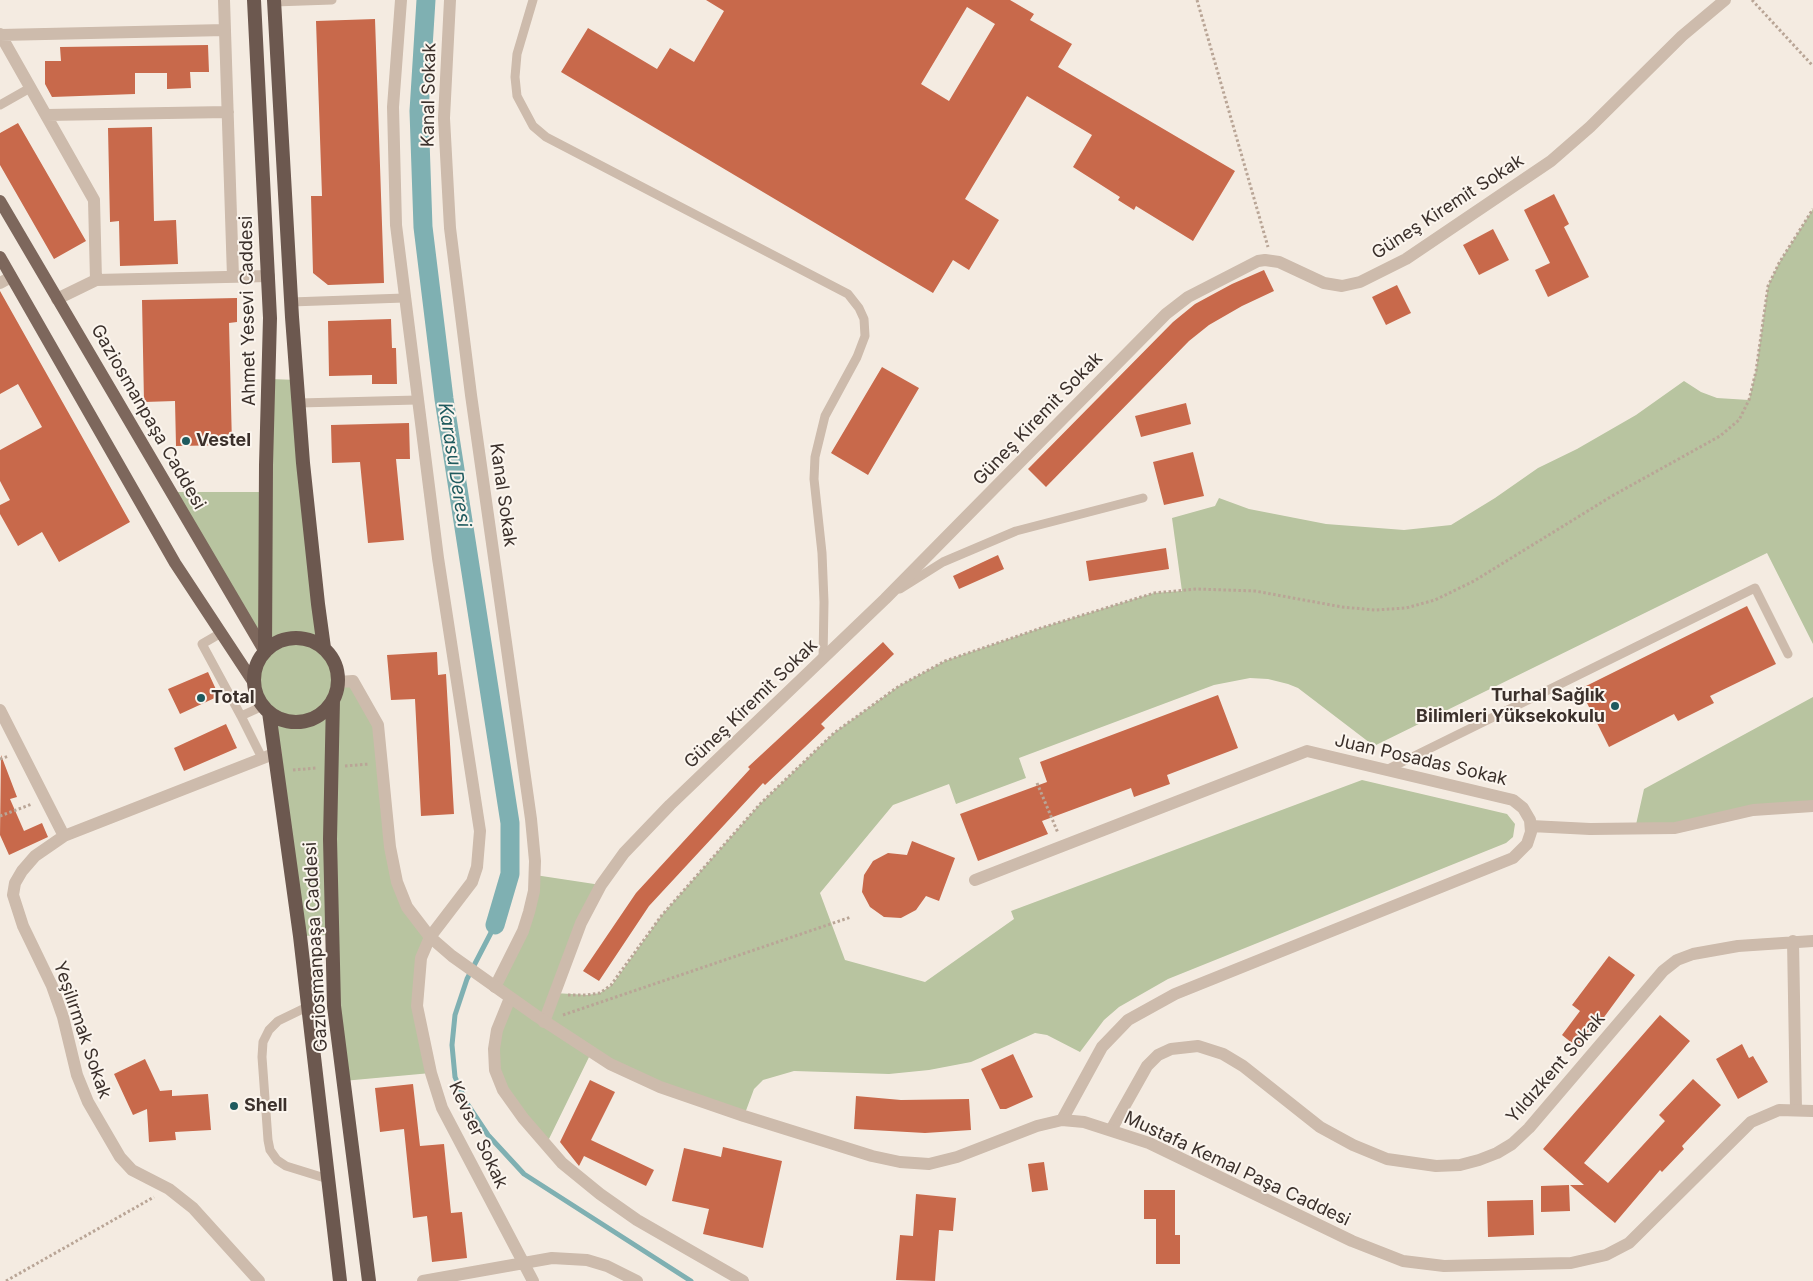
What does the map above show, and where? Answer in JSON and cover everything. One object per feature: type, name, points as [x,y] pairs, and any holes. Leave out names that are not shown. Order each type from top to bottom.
[{"type":"highway","name":"Ahmet Yesevi Caddesi","points":[[254,0],[270,327],[266,465],[265,652]]},
{"type":"highway","points":[[274,1],[291,302],[318,604],[324,648]]},
{"type":"highway","points":[[254,683],[256,667],[265,652],[278,642],[294,638],[310,640],[324,648],[336,664],[339,682]]},
{"type":"highway","name":"Gaziosmanpaşa Caddesi","points":[[339,682],[334,700],[330,839],[334,1006],[369,1281]]},
{"type":"highway","name":"Gaziosmanpaşa Caddesi","points":[[254,683],[266,709],[276,752],[340,1281]]},
{"type":"highway","points":[[266,709],[283,720],[300,722],[320,715],[334,700]]},
{"type":"main road","name":"Gaziosmanpaşa Caddesi","points":[[0,201],[265,652]]},
{"type":"main road","name":"Gaziosmanpaşa Caddesi","points":[[0,257],[6,280],[176,563],[254,683]]},
{"type":"street","points":[[224,0],[233,277]]},
{"type":"street","name":"Kevser Sokak","points":[[401,0],[393,107],[396,225],[417,400],[480,832],[477,867],[472,882],[430,937],[421,958],[417,1006],[431,1073],[442,1108],[533,1281]]},
{"type":"street","name":"Kanal Sokak","points":[[450,0],[444,118],[450,228],[471,396],[531,819],[535,861],[534,891],[523,931],[495,987]]},
{"type":"street","name":"Güneş Kiremit Sokak","points":[[544,1022],[581,923],[601,885],[624,853],[670,805],[886,599],[1166,314],[1188,297],[1258,261],[1271,260],[1324,283],[1342,286],[1360,282],[1406,259],[1551,161],[1590,127],[1682,36],[1725,0]]},
{"type":"street","points":[[96,280],[94,200],[0,35],[225,30]]},
{"type":"street","points":[[46,115],[228,112]]},
{"type":"street","points":[[56,299],[96,280],[269,276]]},
{"type":"street","name":"Mustafa Kemal Paşa Caddesi","points":[[339,682],[353,681],[378,725],[390,847],[396,882],[407,907],[430,937],[452,956],[544,1022],[610,1064],[660,1087],[753,1119],[872,1156],[900,1162],[929,1164],[957,1158],[1037,1126],[1062,1120],[1084,1122],[1149,1143],[1352,1241],[1403,1261],[1444,1266],[1571,1263],[1606,1255],[1629,1243],[1752,1122],[1779,1110],[1813,1111]]},
{"type":"street","points":[[0,710],[64,836]]},
{"type":"street","name":"Juan Posadas Sokak","points":[[975,880],[1307,751],[1513,800],[1526,811],[1531,826]]},
{"type":"street","name":"Yeşilırmak Sokak","points":[[259,1281],[193,1208],[169,1188],[132,1170],[120,1157],[96,1118],[77,1075],[63,1017],[52,986],[15,908],[13,895],[15,883],[22,871],[35,856],[64,836],[276,752]]},
{"type":"street","points":[[1062,1120],[1102,1047],[1128,1020],[1175,994],[1513,858],[1527,844],[1531,826],[1675,828],[1754,810],[1813,806]]},
{"type":"street","points":[[1792,941],[1796,1109]]},
{"type":"street","name":"Yıldızkent Sokak","points":[[1112,1130],[1147,1066],[1158,1055],[1171,1049],[1198,1046],[1224,1054],[1243,1066],[1320,1127],[1387,1159],[1436,1166],[1460,1165],[1479,1160],[1497,1153],[1512,1144],[1529,1128],[1663,971],[1677,960],[1693,954],[1717,949],[1792,941],[1813,941]]},
{"type":"street","points":[[510,998],[497,1030],[494,1050],[495,1070],[503,1090],[523,1118],[562,1163],[600,1194],[637,1220],[742,1281]]},
{"type":"street","points":[[423,1281],[552,1258],[587,1260],[608,1266],[637,1281]]},
{"type":"lane","points":[[274,1],[332,0]]},
{"type":"lane","points":[[533,0],[517,54],[514,77],[518,96],[533,126],[546,137],[848,294],[860,308],[864,320],[865,336],[825,416],[815,457],[814,479],[823,573],[823,660]]},
{"type":"lane","points":[[0,105],[30,88]]},
{"type":"lane","points":[[291,302],[404,298]]},
{"type":"lane","points":[[299,403],[417,400]]},
{"type":"lane","points":[[886,599],[943,562],[991,540],[1038,524],[1143,498]]},
{"type":"lane","points":[[1386,770],[1756,588],[1788,654]]},
{"type":"lane","points":[[221,632],[202,644],[262,758]]},
{"type":"lane","points":[[241,716],[266,709]]},
{"type":"lane","points":[[308,1006],[278,1021],[269,1030],[263,1042],[262,1057],[268,1140],[270,1150],[277,1160],[286,1166],[328,1179]]},
{"type":"path","points":[[1197,0],[1198,11],[1271,260]]},
{"type":"path","points":[[1752,0],[1813,66]]},
{"type":"path","points":[[555,992],[587,996],[600,993],[612,985],[662,915],[766,798],[834,733],[899,686],[945,661],[1040,628],[1154,593],[1197,589],[1255,592],[1342,607],[1375,610],[1406,608],[1435,600],[1474,581],[1612,496],[1720,436],[1739,420],[1749,400],[1756,370],[1768,286],[1779,263],[1813,209]]},
{"type":"path","points":[[1037,783],[1063,846]]},
{"type":"path","points":[[0,816],[45,800]]},
{"type":"path","points":[[544,1022],[851,917]]},
{"type":"path","points":[[6,1281],[169,1188]]},
{"type":"green space","points":[[1813,209],[1813,644],[1767,553],[1374,746],[1298,688],[1288,684],[1268,679],[1250,678],[1214,685],[1019,758],[1026,778],[956,804],[949,784],[893,805],[820,893],[845,960],[925,982],[1014,919],[1011,911],[1362,780],[1507,814],[1515,824],[1513,837],[1506,843],[1168,979],[1119,1007],[1104,1020],[1080,1052],[1047,1035],[1035,1033],[971,1062],[929,1070],[889,1074],[794,1071],[763,1080],[754,1089],[744,1116],[591,1053],[546,1145],[503,1090],[494,1049],[510,998],[495,987],[523,931],[535,875],[601,885],[555,993],[587,995],[600,993],[612,985],[662,915],[760,804],[834,733],[899,686],[945,661],[1041,628],[1154,593],[1182,591],[1172,518],[1215,506],[1219,498],[1249,509],[1326,524],[1404,530],[1451,525],[1495,498],[1538,468],[1577,449],[1636,415],[1684,381],[1701,392],[1717,398],[1749,400],[1756,370],[1768,286],[1779,263]]},
{"type":"green space","points":[[270,379],[297,380],[324,648],[335,664],[339,682],[353,681],[378,725],[397,882],[430,937],[418,981],[431,1073],[343,1081],[330,935],[300,936],[263,706],[254,683],[256,667],[264,652],[169,492],[265,492]]},
{"type":"green space","points":[[1813,697],[1813,806],[1635,829],[1644,789]]},
{"type":"building","points":[[706,0],[1010,0],[1034,14],[1030,20],[1072,44],[1058,67],[1235,171],[1193,241],[1136,206],[1134,210],[1118,200],[1120,197],[1073,167],[1092,135],[1027,96],[965,199],[999,220],[969,270],[953,260],[933,293],[561,72],[588,28],[657,69],[670,48],[694,62],[724,11]],"holes":[[[967,7],[995,24],[949,101],[921,84]]]},
{"type":"building","points":[[375,19],[384,283],[328,285],[313,273],[311,196],[322,196],[316,21]]},
{"type":"building","points":[[208,45],[209,72],[190,72],[191,88],[167,89],[167,73],[135,73],[135,94],[52,97],[45,84],[45,61],[61,61],[60,47]]},
{"type":"building","points":[[18,123],[86,241],[54,259],[0,165],[0,133]]},
{"type":"building","points":[[152,127],[154,221],[176,220],[178,264],[120,266],[119,221],[110,222],[108,128]]},
{"type":"building","points":[[1554,194],[1569,224],[1564,227],[1589,277],[1548,297],[1535,270],[1550,263],[1524,210]]},
{"type":"building","points":[[1493,229],[1509,260],[1479,275],[1463,245]]},
{"type":"building","points":[[1264,270],[1274,291],[1242,306],[1209,325],[1189,341],[1046,487],[1028,469],[1173,322],[1195,304],[1232,284]]},
{"type":"building","points":[[1397,285],[1411,313],[1386,325],[1372,297]]},
{"type":"building","points":[[0,291],[130,522],[59,562],[42,532],[18,546],[0,514],[0,505],[10,500],[0,481],[0,450],[42,427],[18,384],[0,394]]},
{"type":"building","points":[[237,298],[237,322],[229,323],[232,445],[176,446],[175,401],[144,402],[142,300]]},
{"type":"building","points":[[391,319],[392,348],[396,348],[397,384],[372,384],[372,375],[329,376],[328,321]]},
{"type":"building","points":[[882,367],[919,388],[868,475],[831,453]]},
{"type":"building","points":[[1186,403],[1191,424],[1141,437],[1135,416]]},
{"type":"building","points":[[409,423],[410,459],[396,459],[404,540],[368,543],[360,462],[332,463],[331,425]]},
{"type":"building","points":[[1193,452],[1204,496],[1164,505],[1153,462]]},
{"type":"building","points":[[1166,548],[1169,569],[1089,581],[1086,561]]},
{"type":"building","points":[[998,555],[1004,569],[959,589],[953,576]]},
{"type":"building","points":[[1747,606],[1776,664],[1710,696],[1714,703],[1678,721],[1674,714],[1609,747],[1580,689]]},
{"type":"building","points":[[883,642],[894,654],[821,724],[825,728],[765,785],[763,783],[649,906],[599,981],[583,971],[636,893],[750,769],[748,767]]},
{"type":"building","points":[[437,652],[438,675],[446,674],[454,814],[421,816],[415,699],[391,700],[387,655]]},
{"type":"building","points":[[208,672],[219,696],[180,714],[168,689]]},
{"type":"building","points":[[1218,695],[1238,748],[1167,775],[1170,784],[1134,797],[1131,788],[1042,821],[1048,834],[978,861],[960,814],[1047,782],[1040,762]]},
{"type":"building","points":[[226,724],[237,748],[184,771],[174,748]]},
{"type":"building","points":[[1,755],[17,797],[10,799],[24,831],[42,823],[48,837],[9,855],[0,835]]},
{"type":"building","points":[[912,841],[955,858],[939,901],[926,896],[916,910],[901,918],[884,917],[870,907],[862,892],[864,875],[873,861],[888,853],[907,855]]},
{"type":"building","points":[[1609,956],[1635,975],[1599,1024],[1596,1022],[1577,1047],[1562,1035],[1580,1011],[1572,1005]]},
{"type":"building","points":[[1660,1015],[1690,1041],[1584,1163],[1608,1183],[1665,1121],[1659,1115],[1693,1079],[1721,1105],[1682,1146],[1684,1149],[1662,1172],[1660,1170],[1615,1223],[1570,1185],[1584,1185],[1543,1149]]},
{"type":"building","points":[[1742,1044],[1749,1058],[1753,1056],[1768,1082],[1738,1099],[1716,1059]]},
{"type":"building","points":[[1013,1054],[1033,1097],[1006,1109],[1000,1109],[981,1069]]},
{"type":"building","points":[[145,1059],[160,1091],[172,1090],[172,1096],[208,1094],[211,1130],[175,1132],[176,1140],[149,1142],[147,1109],[133,1115],[114,1074]]},
{"type":"building","points":[[590,1080],[615,1092],[591,1140],[654,1170],[646,1186],[584,1156],[579,1166],[560,1142]]},
{"type":"building","points":[[413,1084],[420,1146],[444,1144],[451,1213],[462,1212],[467,1258],[432,1262],[427,1216],[413,1218],[404,1129],[380,1132],[375,1088]]},
{"type":"building","points":[[856,1096],[901,1100],[969,1099],[971,1130],[925,1133],[854,1129]]},
{"type":"building","points":[[723,1147],[782,1161],[763,1248],[703,1234],[709,1209],[672,1201],[684,1148],[721,1157]]},
{"type":"building","points":[[1044,1162],[1048,1190],[1032,1192],[1028,1164]]},
{"type":"building","points":[[1569,1185],[1570,1211],[1541,1212],[1541,1186]]},
{"type":"building","points":[[1144,1190],[1175,1190],[1175,1235],[1180,1235],[1180,1264],[1156,1264],[1156,1219],[1144,1219]]},
{"type":"building","points":[[916,1194],[956,1198],[953,1231],[939,1230],[935,1281],[896,1280],[900,1235],[913,1236]]},
{"type":"building","points":[[1533,1200],[1534,1235],[1488,1237],[1487,1201]]},
{"type":"waterway","name":"Karasu Deresi","points":[[426,0],[419,111],[423,227],[444,399],[510,823],[510,874],[495,925]]},
{"type":"waterway","points":[[495,925],[467,979],[455,1015],[452,1045],[455,1077],[466,1102],[488,1135],[524,1174],[691,1281]]},
{"type":"place","name":"Vestel","points":[[186,441]]},
{"type":"place","name":"Total","points":[[201,698]]},
{"type":"place","name":"Turhal Sağlık Bilimleri Yüksekokulu","points":[[1615,706]]},
{"type":"place","name":"Shell","points":[[234,1106]]}]
